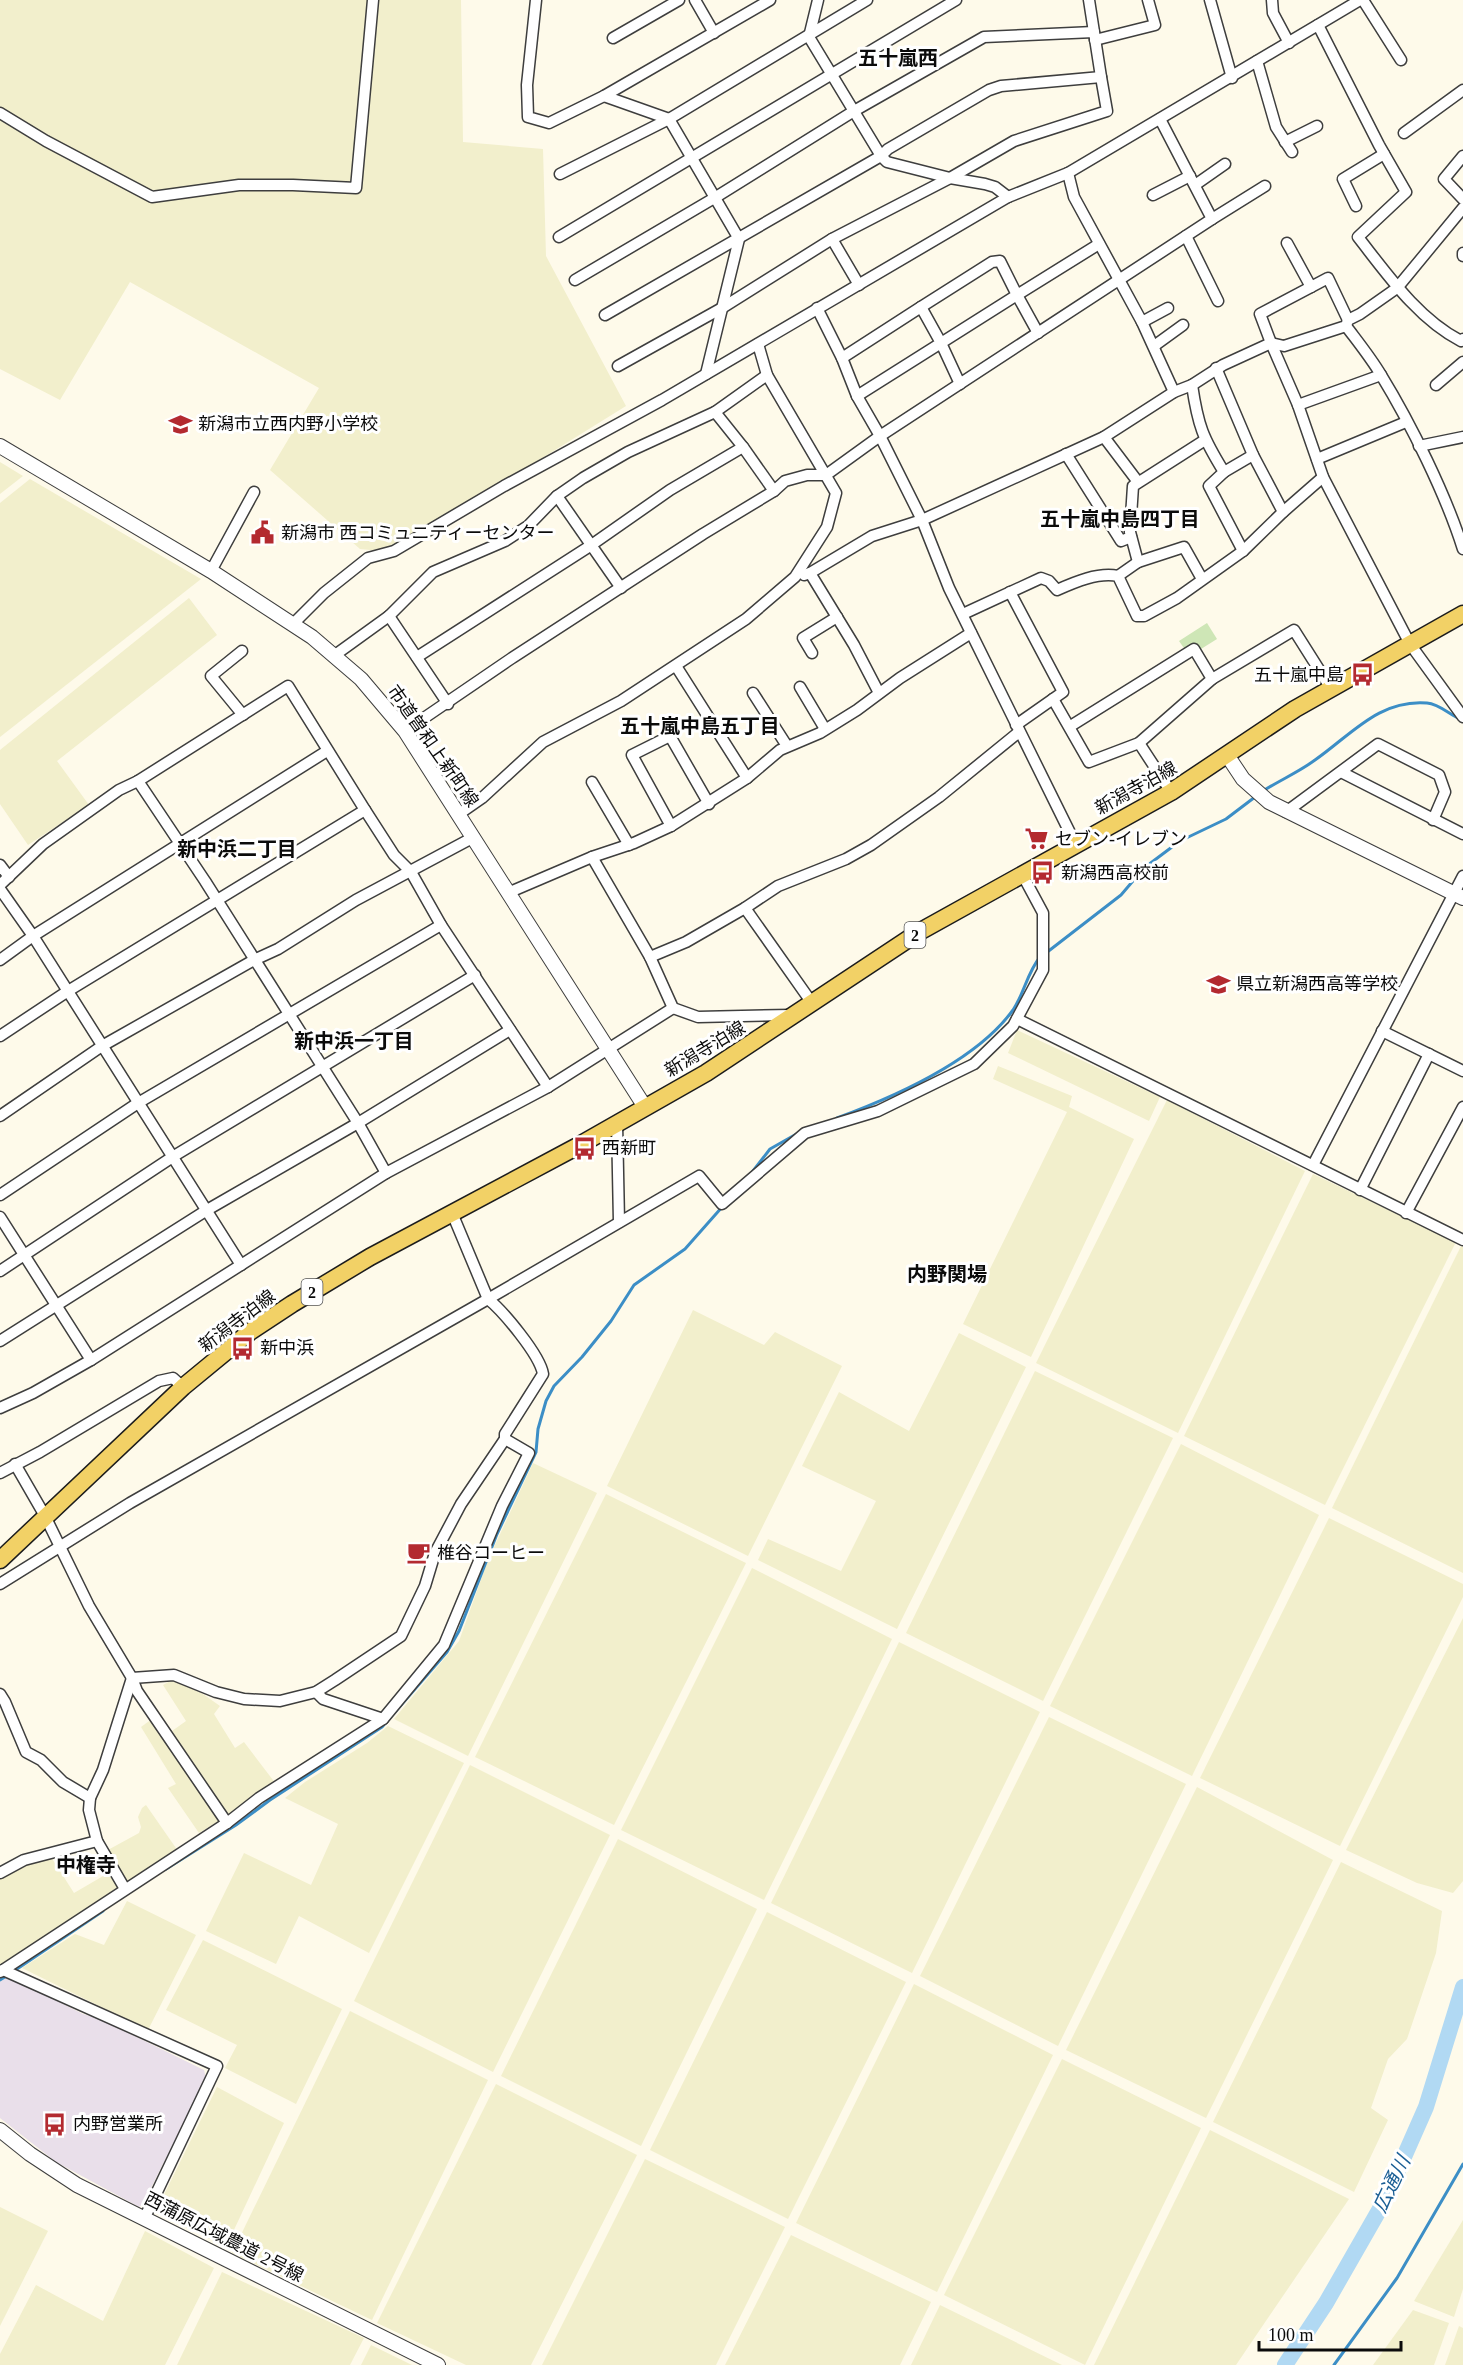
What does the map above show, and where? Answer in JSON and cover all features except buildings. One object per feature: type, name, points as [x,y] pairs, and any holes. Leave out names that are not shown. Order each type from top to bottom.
[{"type":"main road","name":"新潟寺泊線","points":[[0,1560],[183,1387],[251,1331],[292,1304],[370,1257],[706,1073],[919,932],[1171,792],[1261,730],[1330,687],[1463,614]]},
{"type":"street","points":[[0,113],[46,141],[152,197],[239,184],[293,184],[356,188],[373,0]]},
{"type":"street","points":[[536,0],[527,85],[528,117],[549,123],[604,96],[770,0]]},
{"type":"street","points":[[613,38],[679,0]]},
{"type":"street","points":[[694,0],[714,33]]},
{"type":"street","points":[[818,0],[809,37],[881,156],[887,162],[995,187],[1008,197]]},
{"type":"street","points":[[560,174],[669,119],[809,37],[867,0]]},
{"type":"street","points":[[559,237],[956,0]]},
{"type":"street","points":[[618,366],[722,308],[832,239],[950,178],[1014,141],[1107,111],[1089,0]]},
{"type":"street","points":[[575,280],[716,197],[854,111],[984,37],[1094,36],[1155,25],[1148,0]]},
{"type":"street","points":[[1210,0],[1232,78]]},
{"type":"street","points":[[1272,0],[1273,13],[1289,43]]},
{"type":"street","points":[[293,624],[324,594],[368,558],[394,551],[504,486],[706,374],[1008,197],[1068,174],[1362,0],[1401,60]]},
{"type":"street","points":[[1318,25],[1406,192],[1358,237],[1397,288],[1446,333],[1462,341]]},
{"type":"street","points":[[1257,61],[1276,128],[1292,152]]},
{"type":"street","points":[[605,315],[881,156],[888,149],[989,90],[1001,86],[1101,77]]},
{"type":"street","points":[[1404,133],[1463,90]]},
{"type":"street","points":[[604,96],[669,119],[739,238],[706,374]]},
{"type":"street","points":[[1160,119],[1212,219]]},
{"type":"street","points":[[1285,141],[1317,126]]},
{"type":"street","points":[[1356,206],[1343,179],[1384,154]]},
{"type":"street","points":[[1463,156],[1444,179],[1463,199]]},
{"type":"street","points":[[1153,195],[1192,181],[1225,164]]},
{"type":"street","points":[[1068,174],[1074,197],[1142,322],[1174,392]]},
{"type":"street","points":[[405,731],[621,588],[774,491],[785,481],[807,475],[826,475],[880,436],[1265,186]]},
{"type":"street","points":[[795,577],[810,573],[872,536],[922,520],[1104,437],[1174,392],[1192,386],[1216,368],[1270,343],[1284,346],[1347,323],[1397,288],[1463,208]]},
{"type":"street","points":[[1186,236],[1218,301]]},
{"type":"street","points":[[832,239],[858,285]]},
{"type":"street","points":[[1287,243],[1311,287]]},
{"type":"street","points":[[857,396],[1099,244]]},
{"type":"street","points":[[842,358],[992,262],[1000,261],[1038,333]]},
{"type":"street","points":[[1463,549],[1447,506],[1419,446],[1381,375],[1347,323],[1328,278],[1260,314],[1270,343],[1298,405],[1323,477],[1410,644],[1463,717]]},
{"type":"street","points":[[921,307],[960,384]]},
{"type":"street","points":[[817,308],[842,358],[857,396],[922,520],[949,588],[1076,845]]},
{"type":"street","points":[[1142,322],[1168,308]]},
{"type":"street","points":[[1154,346],[1183,325]]},
{"type":"street","points":[[459,814],[482,798],[543,742],[621,701],[746,619],[795,577],[827,527],[836,493],[767,375],[758,344]]},
{"type":"street","points":[[1436,385],[1463,362]]},
{"type":"street","points":[[1216,368],[1252,455],[1283,512]]},
{"type":"street","points":[[335,655],[389,616],[433,572],[505,541],[528,526],[557,496],[628,452],[715,412],[767,375]]},
{"type":"street","points":[[1298,405],[1381,375]]},
{"type":"street","points":[[1192,386],[1197,420],[1204,440],[1224,472]]},
{"type":"street","points":[[715,412],[774,491]]},
{"type":"street","points":[[1317,459],[1406,422]]},
{"type":"street","points":[[1104,437],[1138,482]]},
{"type":"street","points":[[1419,446],[1463,437]]},
{"type":"street","points":[[1138,562],[1131,537],[1133,486],[1204,440]]},
{"type":"street","name":"市道曽和上新町線","points":[[0,446],[211,571],[293,624],[335,655],[362,679],[405,731],[510,892],[645,1107]]},
{"type":"street","points":[[417,657],[590,546],[670,490],[743,447]]},
{"type":"street","points":[[1066,454],[1121,541],[1131,537]]},
{"type":"street","points":[[1243,551],[1209,486],[1224,472],[1252,455]]},
{"type":"street","points":[[1118,576],[1137,616],[1144,616],[1177,598],[1243,551],[1323,477]]},
{"type":"street","points":[[211,571],[254,492]]},
{"type":"street","points":[[557,496],[621,588]]},
{"type":"street","points":[[963,614],[1041,578],[1049,581],[1057,590],[1096,577],[1118,576],[1138,562],[1184,547],[1202,579]]},
{"type":"street","points":[[810,573],[879,693]]},
{"type":"street","points":[[650,957],[686,942],[778,886],[846,859],[871,845],[939,797],[1063,692],[1011,592]]},
{"type":"street","points":[[389,616],[448,704]]},
{"type":"street","points":[[812,653],[803,638],[837,617]]},
{"type":"street","points":[[1053,699],[1089,762],[1139,743],[1212,678],[1294,630],[1330,687]]},
{"type":"street","points":[[510,892],[592,857],[629,845],[670,826],[709,804],[747,778],[780,750],[825,729],[857,710],[971,633]]},
{"type":"street","points":[[1069,727],[1194,649],[1212,678]]},
{"type":"street","points":[[242,651],[211,676],[243,715]]},
{"type":"street","points":[[676,666],[747,778]]},
{"type":"street","points":[[0,885],[43,844],[119,790],[138,781],[288,686],[327,752],[394,855],[411,872],[441,925],[548,1087]]},
{"type":"street","points":[[800,687],[825,729]]},
{"type":"street","points":[[753,693],[787,746]]},
{"type":"street","points":[[670,826],[632,755],[670,736],[709,804]]},
{"type":"street","points":[[1139,743],[1171,792]]},
{"type":"street","points":[[1286,812],[1378,744],[1439,775],[1445,792],[1433,820]]},
{"type":"street","points":[[0,960],[33,936],[327,752]]},
{"type":"street","points":[[1227,755],[1253,790],[1286,812],[1458,895]]},
{"type":"street","points":[[1341,772],[1463,834]]},
{"type":"street","points":[[138,781],[218,901],[358,1123],[386,1173]]},
{"type":"street","points":[[592,782],[629,845]]},
{"type":"street","points":[[0,1036],[68,991],[365,810]]},
{"type":"street","points":[[0,1116],[102,1046],[254,960],[278,949],[356,900],[474,837]]},
{"type":"street","points":[[592,857],[650,957],[673,1008],[698,1017],[794,1015]]},
{"type":"street","points":[[0,865],[9,877]]},
{"type":"street","points":[[0,1584],[130,1503],[699,1176],[722,1204],[805,1133],[878,1112],[974,1064],[1013,1026],[1043,970],[1043,913],[1022,874]]},
{"type":"street","points":[[1313,1165],[1382,1031],[1458,895],[1463,876]]},
{"type":"street","points":[[0,890],[33,936],[241,1265]]},
{"type":"street","points":[[745,908],[812,1003]]},
{"type":"street","points":[[0,1195],[138,1103],[441,925]]},
{"type":"street","points":[[0,1270],[174,1156],[475,975]]},
{"type":"street","points":[[0,1408],[33,1393],[91,1360],[386,1173],[548,1087],[673,1008]]},
{"type":"street","points":[[1017,1019],[1406,1213],[1462,1238]]},
{"type":"street","points":[[0,1341],[207,1210],[358,1123],[510,1030]]},
{"type":"street","points":[[1382,1031],[1463,1071]]},
{"type":"street","points":[[1360,1190],[1429,1054]]},
{"type":"street","points":[[1406,1213],[1463,1107]]},
{"type":"street","points":[[617,1123],[619,1222]]},
{"type":"street","points":[[132,1678],[174,1675],[216,1692],[244,1700],[280,1701],[316,1692],[401,1636],[425,1586],[435,1554],[461,1504],[505,1440],[505,1434],[543,1374],[542,1367],[524,1341],[498,1307],[488,1299],[452,1213]]},
{"type":"street","points":[[0,1217],[91,1360]]},
{"type":"street","points":[[0,1473],[40,1452],[159,1381],[173,1378],[183,1387]]},
{"type":"street","points":[[2,1971],[227,1823],[259,1798],[383,1719],[444,1645],[502,1506],[529,1454],[505,1440]]},
{"type":"street","points":[[15,1464],[45,1516],[89,1606],[132,1678],[137,1691],[227,1823]]},
{"type":"street","points":[[125,1889],[97,1841],[88,1810],[90,1798],[104,1770],[121,1721],[132,1678]]},
{"type":"street","points":[[316,1692],[323,1699],[383,1719]]},
{"type":"street","points":[[0,1694],[26,1752],[41,1760],[63,1782],[90,1798]]},
{"type":"street","points":[[0,1873],[24,1860],[97,1841]]},
{"type":"street","points":[[2,1971],[217,2066],[145,2217]]},
{"type":"street","name":"西蒲原広域農道 2号線","points":[[0,2130],[30,2154],[77,2185],[438,2365]]},
{"type":"shaded area","points":[[0,0],[461,0],[463,142],[543,149],[546,256],[626,406],[391,552],[360,549],[270,470],[319,388],[130,282],[60,400],[0,369]]},
{"type":"shaded area","points":[[0,462],[23,476],[0,494]]},
{"type":"shaded area","points":[[30,479],[201,579],[0,737],[0,503]]},
{"type":"shaded area","points":[[189,598],[217,635],[57,761],[89,805],[28,845],[0,804],[0,750]]},
{"type":"shaded area","points":[[1017,1030],[1160,1097],[1149,1121],[1008,1053]]},
{"type":"shaded area","points":[[998,1066],[1072,1096],[1069,1107],[1134,1139],[1031,1357],[963,1324],[1067,1112],[993,1079]]},
{"type":"shaded area","points":[[1167,1100],[1305,1171],[1178,1433],[1036,1363]]},
{"type":"shaded area","points":[[1313,1174],[1456,1242],[1325,1505],[1184,1436]]},
{"type":"shaded area","points":[[1461,1246],[1463,1247],[1463,1573],[1332,1508]]},
{"type":"shaded area","points":[[693,1310],[764,1345],[775,1332],[842,1366],[748,1556],[607,1486]]},
{"type":"shaded area","points":[[959,1333],[1026,1367],[897,1629],[758,1560],[768,1539],[841,1571],[876,1501],[802,1466],[839,1392],[909,1431]]},
{"type":"shaded area","points":[[1035,1371],[1173,1438],[1043,1701],[906,1633]]},
{"type":"shaded area","points":[[1181,1444],[1319,1515],[1192,1776],[1050,1706]]},
{"type":"shaded area","points":[[533,1463],[597,1493],[468,1756],[394,1719],[459,1641],[488,1560]]},
{"type":"shaded area","points":[[606,1494],[746,1563],[614,1825],[475,1757]]},
{"type":"shaded area","points":[[1329,1518],[1463,1584],[1463,1597],[1340,1846],[1200,1778]]},
{"type":"shaded area","points":[[752,1568],[892,1639],[764,1900],[621,1830]]},
{"type":"shaded area","points":[[1463,1618],[1463,1881],[1453,1893],[1417,1883],[1346,1850]]},
{"type":"shaded area","points":[[899,1642],[1040,1712],[912,1973],[771,1903]]},
{"type":"shaded area","points":[[172,1680],[203,1694],[220,1706],[214,1714],[235,1748],[244,1742],[276,1784],[229,1816],[172,1731],[186,1721],[163,1685]]},
{"type":"shaded area","points":[[1049,1717],[1186,1784],[1058,2046],[920,1976]]},
{"type":"shaded area","points":[[152,1719],[222,1819],[199,1833],[168,1788],[176,1784],[141,1727]]},
{"type":"shaded area","points":[[388,1726],[464,1763],[369,1953],[299,1916],[276,1964],[206,1931],[244,1853],[311,1885],[338,1824],[285,1798],[305,1782],[367,1743]]},
{"type":"shaded area","points":[[470,1765],[610,1835],[493,2072],[354,2001]]},
{"type":"shaded area","points":[[1197,1787],[1333,1860],[1206,2118],[1066,2050]]},
{"type":"shaded area","points":[[146,1805],[178,1851],[127,1884],[106,1851],[139,1833],[141,1827],[138,1817]]},
{"type":"shaded area","points":[[618,1839],[757,1909],[641,2146],[501,2076]]},
{"type":"shaded area","points":[[51,1857],[74,1893],[110,1872],[121,1887],[0,1968],[0,1878],[27,1863]]},
{"type":"shaded area","points":[[1341,1862],[1442,1911],[1436,1953],[1407,2039],[1388,2059],[1371,2108],[1388,2120],[1354,2192],[1213,2122]]},
{"type":"shaded area","points":[[127,1901],[196,1935],[148,2030],[22,1968],[75,1934],[104,1945]]},
{"type":"shaded area","points":[[767,1912],[906,1982],[788,2219],[650,2150]]},
{"type":"shaded area","points":[[203,1940],[342,2009],[296,2104],[225,2068],[237,2045],[166,2010]]},
{"type":"shaded area","name":"内野営業所","points":[[8,1976],[83,2014],[100,2019],[204,2070],[206,2078],[143,2204],[139,2207],[56,2162],[0,2118],[0,1982]]},
{"type":"shaded area","points":[[914,1984],[1053,2055],[937,2292],[796,2223]]},
{"type":"shaded area","points":[[350,2011],[488,2080],[372,2320],[232,2253]]},
{"type":"shaded area","points":[[1062,2059],[1201,2128],[1085,2365],[944,2295]]},
{"type":"shaded area","points":[[496,2084],[637,2155],[531,2365],[466,2365],[377,2323]]},
{"type":"shaded area","points":[[217,2087],[284,2123],[226,2247],[155,2213]]},
{"type":"shaded area","points":[[1210,2130],[1349,2199],[1236,2365],[1094,2365]]},
{"type":"shaded area","points":[[645,2159],[785,2227],[716,2365],[542,2365]]},
{"type":"shaded area","points":[[0,2207],[48,2231],[0,2326]]},
{"type":"shaded area","points":[[1463,2220],[1463,2289],[1454,2317],[1414,2301]]},
{"type":"shaded area","points":[[145,2231],[214,2268],[165,2365],[0,2365],[0,2354],[36,2285],[103,2321]]},
{"type":"shaded area","points":[[791,2235],[931,2302],[900,2365],[725,2365]]},
{"type":"shaded area","points":[[222,2272],[364,2338],[350,2365],[177,2365]]},
{"type":"shaded area","points":[[940,2305],[1062,2365],[911,2365]]},
{"type":"shaded area","points":[[1413,2310],[1449,2323],[1434,2365],[1373,2365]]},
{"type":"shaded area","points":[[1459,2326],[1463,2328],[1463,2365],[1445,2365]]},
{"type":"shaded area","points":[[371,2345],[412,2365],[361,2365]]},
{"type":"green space","points":[[1207,623],[1217,639],[1201,649],[1197,644],[1186,651],[1179,641]]},
{"type":"waterway","points":[[1263,791],[1309,764],[1366,721],[1394,707],[1410,703],[1427,703],[1440,707],[1460,719]]},
{"type":"waterway","points":[[1046,953],[1121,895],[1144,868],[1180,841],[1226,819],[1255,797]]},
{"type":"waterway","points":[[837,1118],[908,1088],[956,1061],[978,1045],[1013,1010],[1040,957]]},
{"type":"waterway","points":[[753,1171],[770,1149],[800,1132]]},
{"type":"waterway","points":[[166,1869],[382,1727],[447,1652],[459,1631],[497,1534],[536,1452],[538,1429],[546,1401],[554,1386],[582,1357],[611,1321],[634,1285],[685,1249],[723,1206]]},
{"type":"waterway","points":[[14,1971],[103,1911]]},
{"type":"waterway","points":[[0,1980],[8,1975]]},
{"type":"waterway","name":"広通川","points":[[1285,2365],[1326,2303],[1385,2200],[1426,2107],[1463,1987]]},
{"type":"waterway","points":[[1334,2365],[1397,2278],[1463,2164]]},
{"type":"place","name":"新潟市立西内野小学校","points":[[180,424]]},
{"type":"place","name":"新潟市 西コミュニティーセンター","points":[[263,533]]},
{"type":"place","name":"五十嵐中島","points":[[1362,675]]},
{"type":"place","name":"セブン-イレブン","points":[[1037,839]]},
{"type":"place","name":"新潟西高校前","points":[[1043,873]]},
{"type":"place","name":"県立新潟西高等学校","points":[[1218,984]]},
{"type":"place","name":"西新町","points":[[584,1148]]},
{"type":"place","name":"新中浜","points":[[242,1348]]},
{"type":"place","name":"椎谷コーヒー","points":[[419,1553]]},
{"type":"place","name":"内野営業所","points":[[55,2124]]},
{"type":"district","name":"五十嵐西","points":[[898,58]]},
{"type":"district","name":"五十嵐中島四丁目","points":[[1120,519]]},
{"type":"district","name":"五十嵐中島五丁目","points":[[700,726]]},
{"type":"district","name":"新中浜二丁目","points":[[237,849]]},
{"type":"district","name":"新中浜一丁目","points":[[354,1041]]},
{"type":"district","name":"内野関場","points":[[947,1274]]},
{"type":"district","name":"中権寺","points":[[86,1865]]}]
